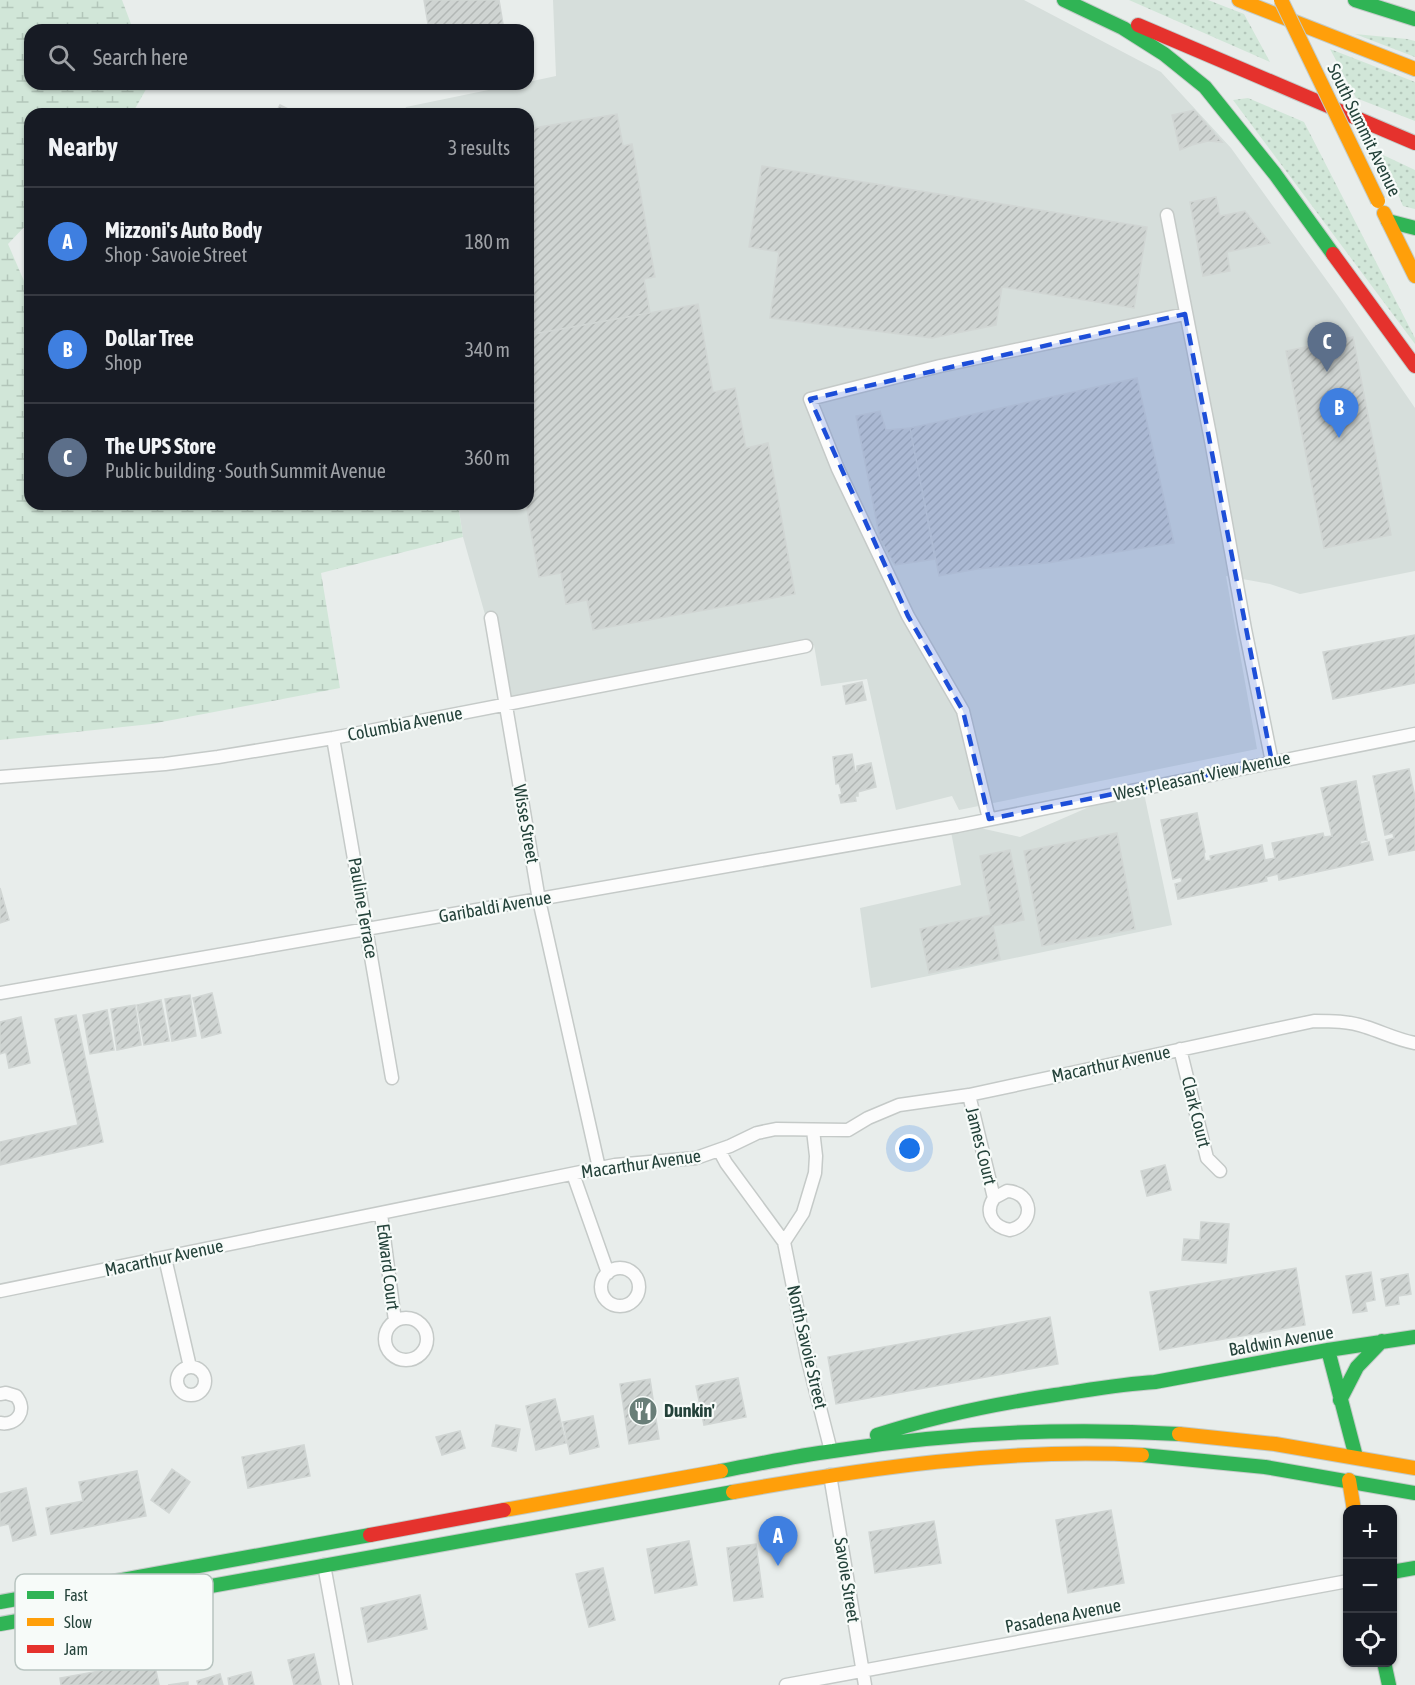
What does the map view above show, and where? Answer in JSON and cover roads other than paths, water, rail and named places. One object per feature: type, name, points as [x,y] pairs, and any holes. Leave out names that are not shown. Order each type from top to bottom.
[{"type":"main road","points":[[1064,0],[1123,28],[1164,54],[1205,87],[1275,174],[1415,366]]},
{"type":"main road","points":[[1079,0],[1415,143]]},
{"type":"main road","points":[[1239,0],[1415,69]]},
{"type":"main road","name":"South Summit Avenue","points":[[1281,0],[1415,276]]},
{"type":"main road","points":[[1355,0],[1415,19]]},
{"type":"main road","points":[[1369,122],[1415,138]]},
{"type":"main road","points":[[1388,221],[1415,228]]},
{"type":"main road","name":"Baldwin Avenue","points":[[831,1451],[914,1422],[945,1414],[1126,1384],[1155,1382],[1328,1350],[1415,1337]]},
{"type":"main road","points":[[1340,1400],[1357,1367],[1382,1341]]},
{"type":"main road","points":[[1328,1350],[1356,1457]]},
{"type":"main road","points":[[154,1574],[831,1451],[975,1434],[1104,1430],[1226,1438],[1415,1468]]},
{"type":"main road","points":[[213,1585],[830,1475],[950,1459],[1081,1454],[1171,1456],[1287,1469],[1415,1493]]},
{"type":"main road","points":[[1349,1480],[1353,1505]]},
{"type":"main road","points":[[1397,1571],[1415,1568]]},
{"type":"main road","points":[[0,1602],[15,1599]]},
{"type":"main road","points":[[0,1624],[15,1621]]},
{"type":"main road","points":[[1385,1667],[1389,1685]]},
{"type":"street","points":[[1167,215],[1272,762]]},
{"type":"street","points":[[989,819],[963,711],[908,615],[838,469],[810,399],[940,366],[1185,314]]},
{"type":"street","name":"Wisse Street","points":[[491,618],[539,900],[599,1168]]},
{"type":"street","name":"Columbia Avenue","points":[[0,777],[165,764],[333,738],[806,646]]},
{"type":"street","name":"West Pleasant View Avenue","points":[[989,819],[1415,734]]},
{"type":"street","name":"Pauline Terrace","points":[[333,738],[392,1078]]},
{"type":"street","name":"Garibaldi Avenue","points":[[0,993],[539,900],[989,819]]},
{"type":"street","name":"Macarthur Avenue","points":[[0,1291],[599,1168],[696,1158],[757,1133],[776,1129],[848,1130],[898,1105],[969,1095],[1314,1021],[1339,1021],[1364,1026],[1415,1043]]},
{"type":"street","name":"Clark Court","points":[[1180,1049],[1207,1158],[1220,1171]]},
{"type":"street","name":"James Court","points":[[969,1095],[994,1198]]},
{"type":"street","points":[[784,1242],[803,1212],[815,1173],[813,1130]]},
{"type":"street","name":"North Savoie Street","points":[[719,1150],[784,1242],[807,1357],[831,1451]]},
{"type":"street","points":[[573,1174],[608,1273]]},
{"type":"street","name":"Edward Court","points":[[381,1214],[395,1321]]},
{"type":"street","points":[[165,1258],[190,1367]]},
{"type":"street","points":[[0,1394],[16,1396],[22,1412],[14,1422],[8,1424],[0,1422]]},
{"type":"street","name":"Savoie Street","points":[[830,1475],[866,1685]]},
{"type":"street","points":[[324,1565],[346,1685]]},
{"type":"street","name":"Pasadena Avenue","points":[[786,1685],[1343,1582]]},
{"type":"place","name":"The UPS Store","points":[[1327,372]]},
{"type":"place","name":"Dollar Tree","points":[[1339,438]]},
{"type":"place","name":"Dunkin'","points":[[643,1411]]},
{"type":"place","name":"Mizzoni's Auto Body","points":[[778,1566]]}]
